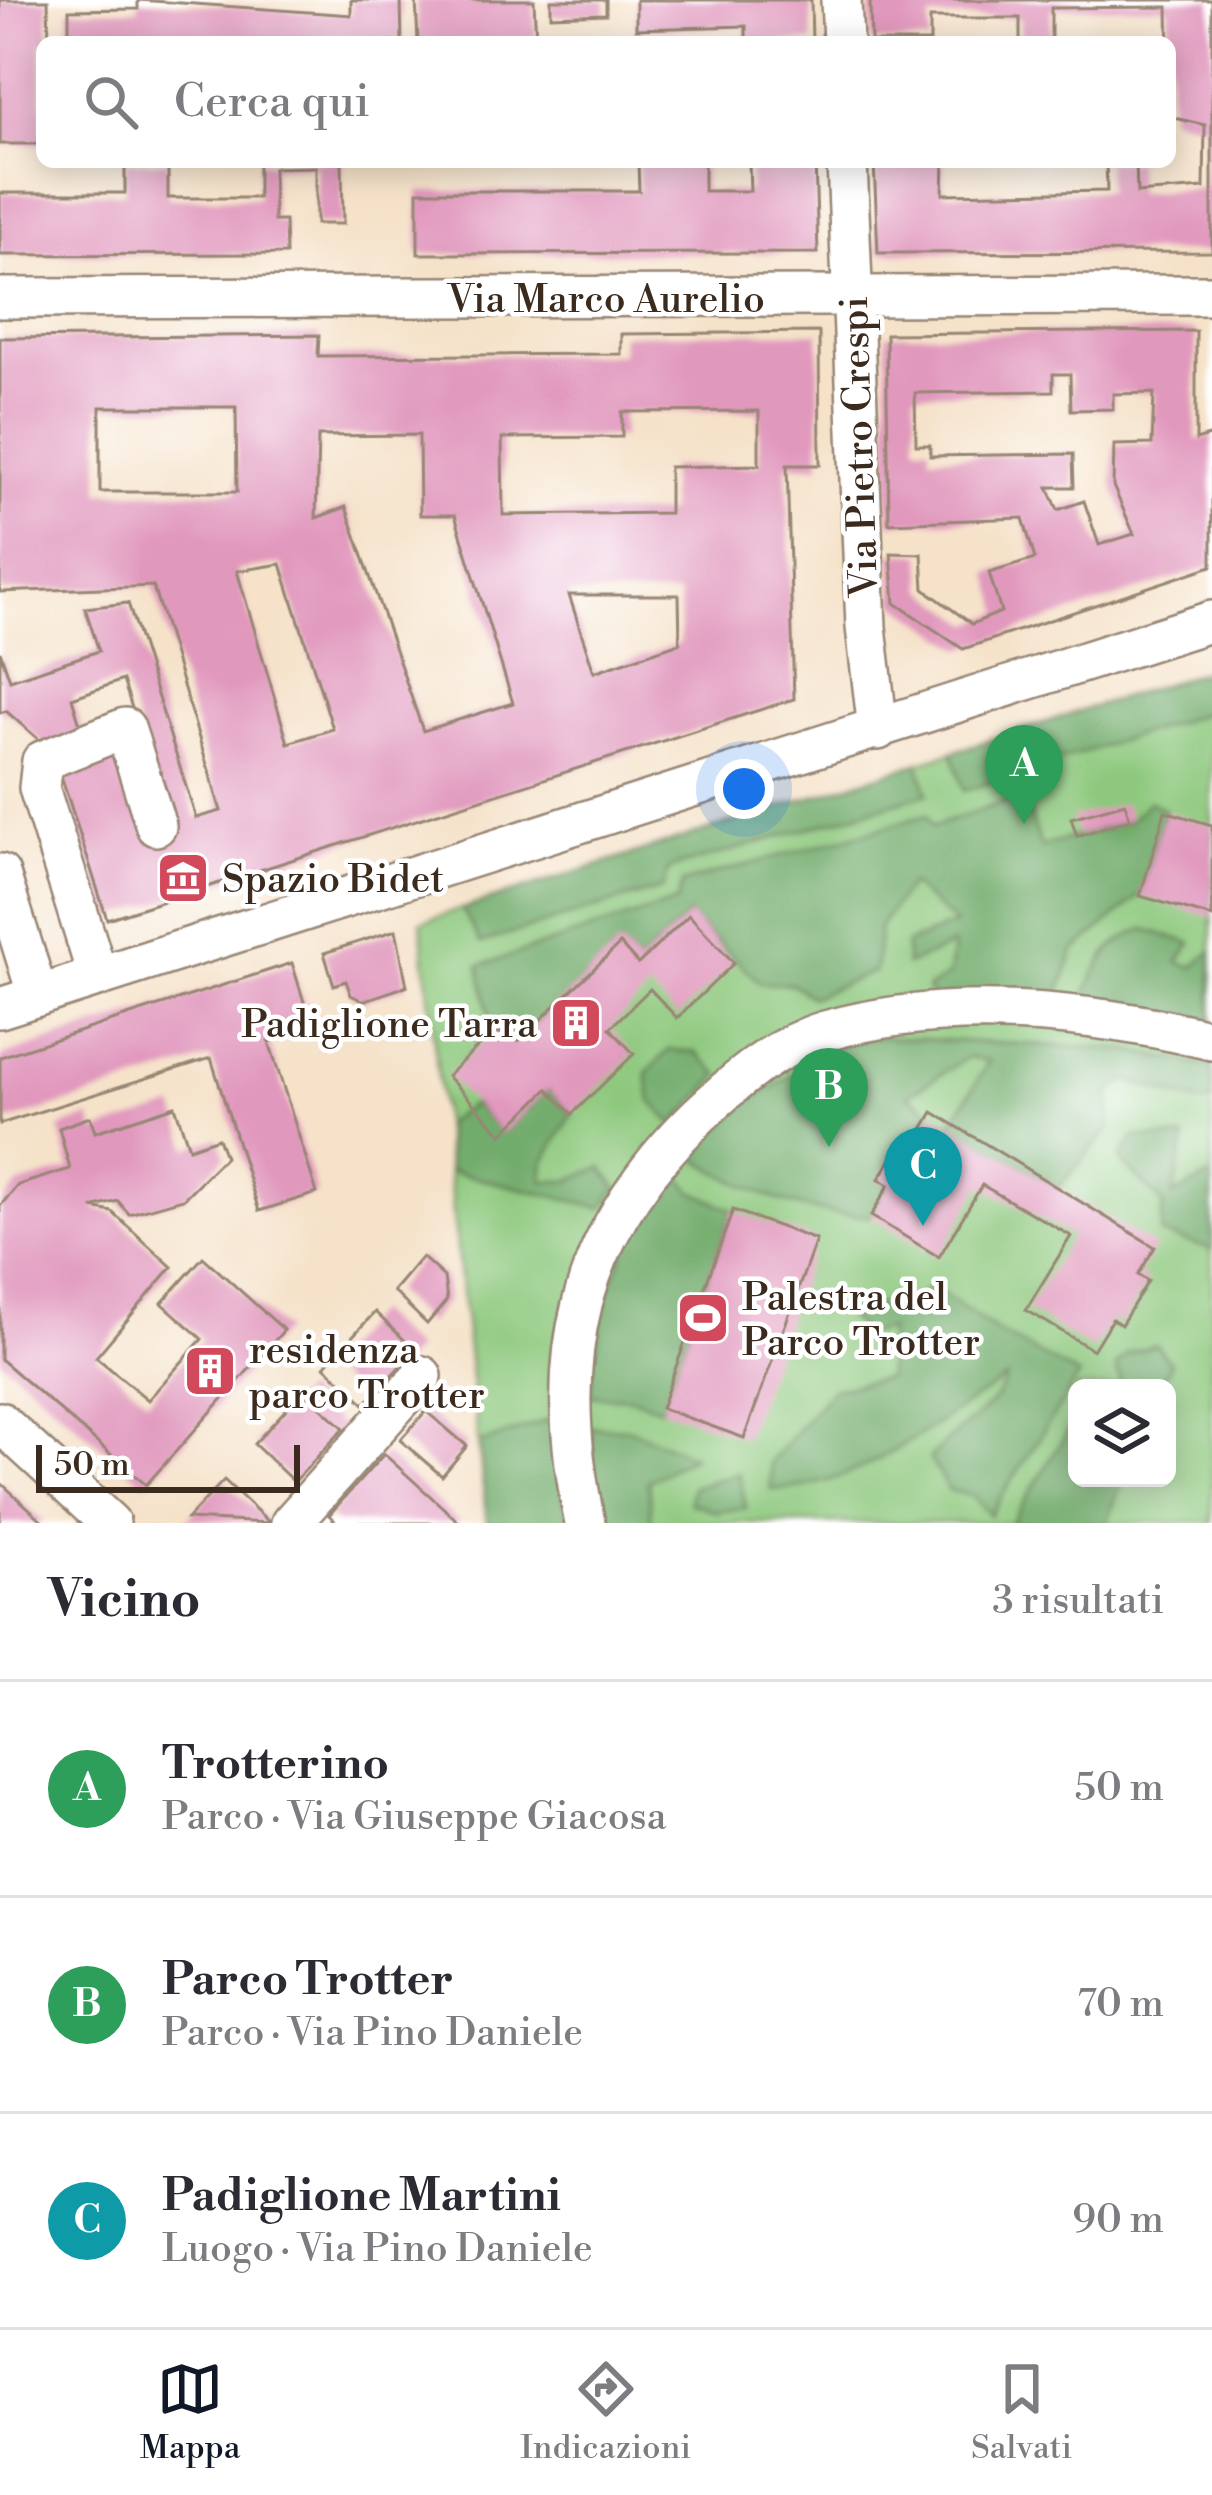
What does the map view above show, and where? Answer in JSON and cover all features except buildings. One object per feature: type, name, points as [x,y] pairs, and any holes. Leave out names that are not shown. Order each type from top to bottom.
[{"type":"street","points":[[841,0],[843,36]]},
{"type":"street","name":"Via Pietro Crespi","points":[[847,168],[869,687],[878,730]]},
{"type":"street","name":"Via Marco Aurelio","points":[[0,298],[1212,295]]},
{"type":"street","points":[[0,1008],[1212,621]]},
{"type":"street","points":[[98,977],[39,788],[42,761],[125,728],[156,826]]},
{"type":"street","points":[[0,877],[38,996]]},
{"type":"street","points":[[585,1523],[572,1415],[574,1349],[584,1288],[604,1234],[629,1191],[729,1087],[772,1054],[821,1032],[892,1016],[1061,1016],[1139,1023],[1212,1040]]},
{"type":"street","points":[[291,1523],[422,1376]]},
{"type":"street","points":[[0,1422],[110,1523]]},
{"type":"green space","points":[[1212,669],[1212,1523],[487,1523],[421,922]]},
{"type":"green space","points":[[1212,669],[1212,711],[964,791],[952,752]]},
{"type":"green space","points":[[918,763],[928,793],[669,869],[663,888],[481,943],[462,909]]},
{"type":"green space","points":[[1024,795],[1041,847],[1130,820],[1150,801],[1165,811],[1140,896],[1074,951],[1056,1002],[934,999],[927,989],[949,975],[953,945],[906,965],[906,944],[955,924],[910,884],[880,926],[875,971],[812,997],[792,984],[761,983],[688,915],[638,964],[620,945],[518,1041],[511,1034],[493,1032],[479,966],[677,902],[682,883],[927,815],[932,827]]},
{"type":"green space","points":[[1145,929],[1192,943],[1178,962],[1194,967],[1212,951],[1212,1021],[1085,996],[1107,954],[1123,939]]},
{"type":"green space","points":[[857,1036],[1119,1049],[1212,1067],[1212,1100],[1204,1104],[1126,1080],[1110,1093],[1110,1129],[1058,1188],[951,1124],[989,1061],[968,1057],[908,1095],[933,1112],[916,1141],[906,1136],[880,1179],[889,1185],[871,1216],[823,1212],[778,1200],[693,1156],[744,1104]]},
{"type":"green space","points":[[669,1050],[696,1052],[720,1075],[674,1124],[651,1101],[647,1073]]},
{"type":"green space","points":[[548,1089],[572,1114],[543,1164],[543,1181],[568,1181],[602,1167],[617,1187],[603,1208],[449,1171],[444,1124],[473,1104],[502,1133]]},
{"type":"green space","points":[[1135,1137],[1185,1139],[1173,1196],[1212,1175],[1212,1250],[1161,1234],[1163,1204],[1120,1159]]},
{"type":"green space","points":[[675,1172],[693,1191],[733,1210],[661,1408],[633,1398],[590,1395],[598,1334],[614,1276],[640,1222]]},
{"type":"green space","points":[[931,1286],[999,1333],[1079,1376],[1068,1379],[1068,1393],[990,1515],[974,1497],[948,1490],[930,1459],[992,1402],[1006,1379],[864,1466],[803,1487],[771,1489],[770,1462],[832,1389],[887,1378],[888,1329],[866,1335],[848,1317],[867,1301],[899,1311]]},
{"type":"green space","points":[[1156,1345],[1171,1363],[1163,1379],[1120,1379],[1116,1366],[1128,1353]]},
{"type":"green space","points":[[551,1419],[568,1523],[487,1523],[479,1444]]},
{"type":"green space","points":[[590,1427],[628,1428],[692,1456],[648,1481],[652,1523],[603,1523],[594,1492]]},
{"type":"green space","points":[[1068,1431],[1068,1487],[1120,1487],[1107,1523],[1011,1523]]},
{"type":"green space","points":[[739,1473],[746,1508],[717,1512],[689,1502],[692,1487]]},
{"type":"place","name":"Trotterino","points":[[1024,824]]},
{"type":"place","name":"Spazio Bidet","points":[[183,878]]},
{"type":"place","name":"Padiglione Tarra","points":[[576,1023]]},
{"type":"place","name":"Parco Trotter","points":[[829,1147]]},
{"type":"place","name":"Padiglione Martini","points":[[923,1226]]},
{"type":"place","name":"Palestra del Parco Trotter","points":[[703,1318]]},
{"type":"place","name":"residenza parco Trotter","points":[[210,1371]]}]
